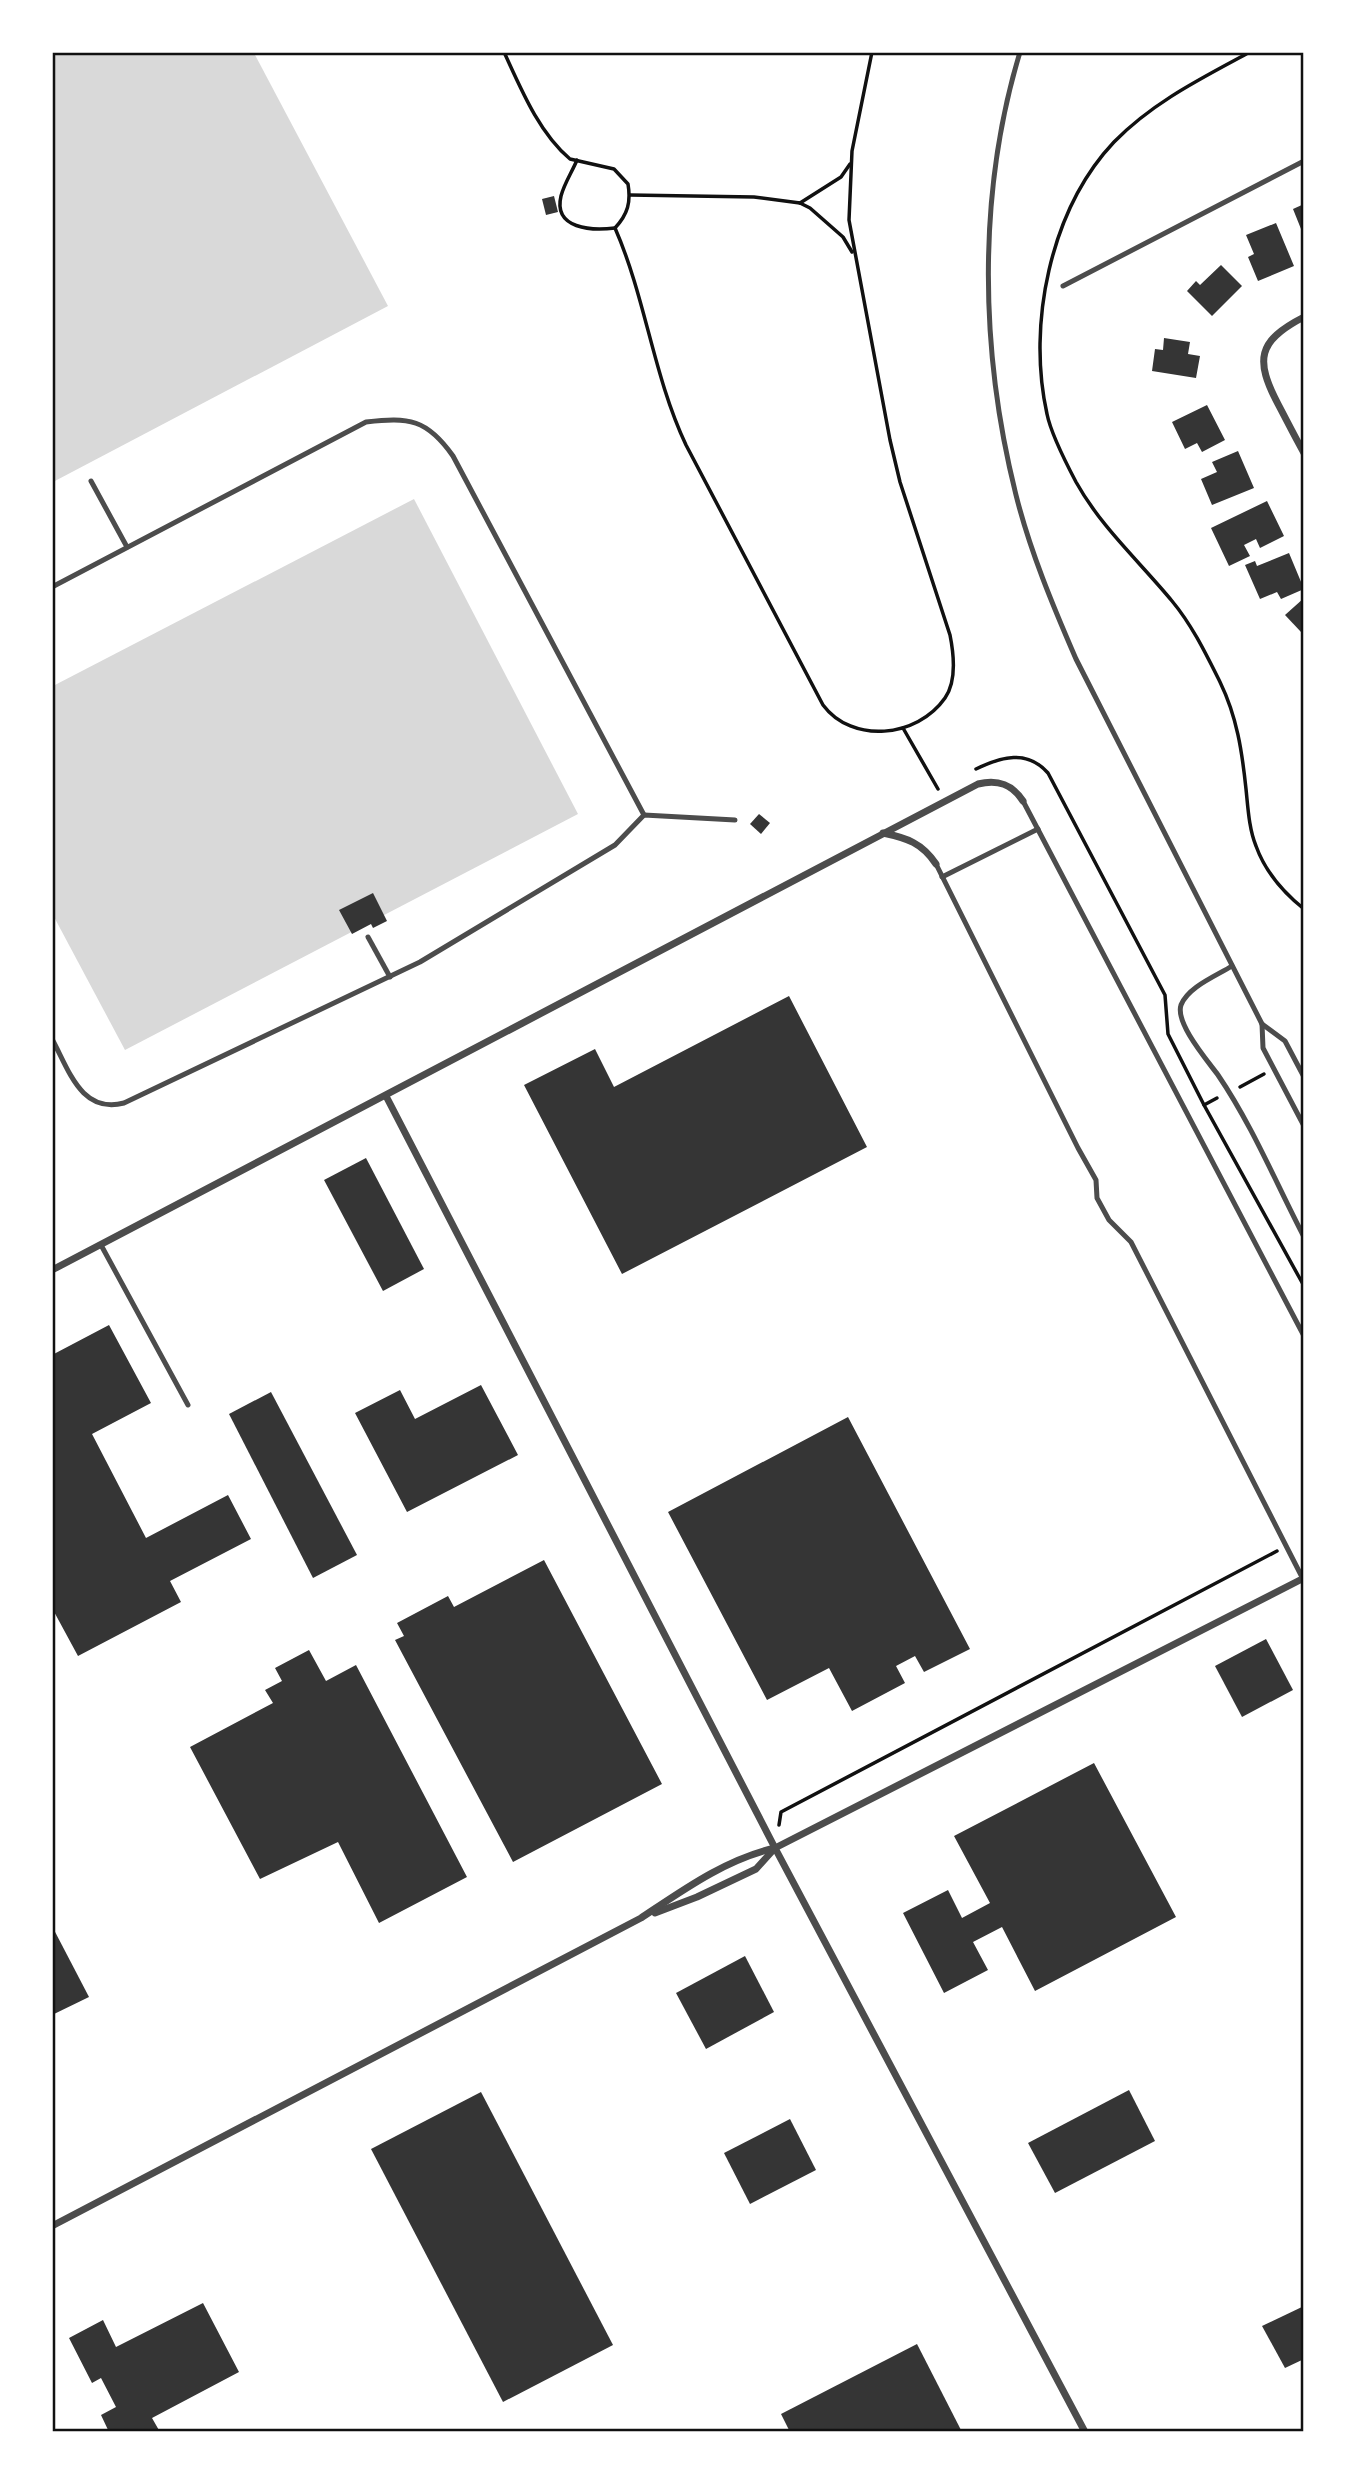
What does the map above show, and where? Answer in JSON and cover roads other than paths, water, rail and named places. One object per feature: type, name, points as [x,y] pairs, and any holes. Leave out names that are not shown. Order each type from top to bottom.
[{"type":"street","points":[[1304,317],[1282,328],[1272,340],[1264,352],[1263,367],[1266,382],[1304,453]]},
{"type":"street","points":[[52,1270],[883,833],[986,782],[995,781],[1011,787],[1023,801]]},
{"type":"street","points":[[883,833],[913,840],[929,853],[936,864]]},
{"type":"street","points":[[386,1096],[775,1848],[1085,2431]]},
{"type":"street","points":[[52,2226],[641,1918],[691,1885],[749,1854],[775,1848],[1303,1578]]},
{"type":"street","points":[[641,1918],[697,1897],[756,1870],[775,1848]]},
{"type":"lane","points":[[1020,52],[997,159],[989,272],[997,397],[1016,496],[1052,606],[1076,659],[1262,1024],[1263,1048],[1304,1126]]},
{"type":"lane","points":[[1063,286],[1304,161]]},
{"type":"lane","points":[[52,587],[366,422],[396,419],[422,425],[439,436],[453,456],[644,815]]},
{"type":"lane","points":[[91,481],[128,547]]},
{"type":"lane","points":[[1023,801],[1304,1336]]},
{"type":"lane","points":[[52,1039],[77,1086],[90,1100],[111,1106],[124,1103],[420,962],[615,845],[644,815],[735,820]]},
{"type":"lane","points":[[942,877],[1038,829]]},
{"type":"lane","points":[[936,864],[1096,1180],[1097,1198],[1109,1220],[1131,1242],[1303,1578]]},
{"type":"lane","points":[[368,937],[390,977]]},
{"type":"lane","points":[[1232,967],[1186,997],[1180,1007],[1182,1022],[1229,1092],[1304,1237]]},
{"type":"lane","points":[[1262,1024],[1285,1041],[1304,1077]]},
{"type":"lane","points":[[102,1245],[188,1405]]}]
